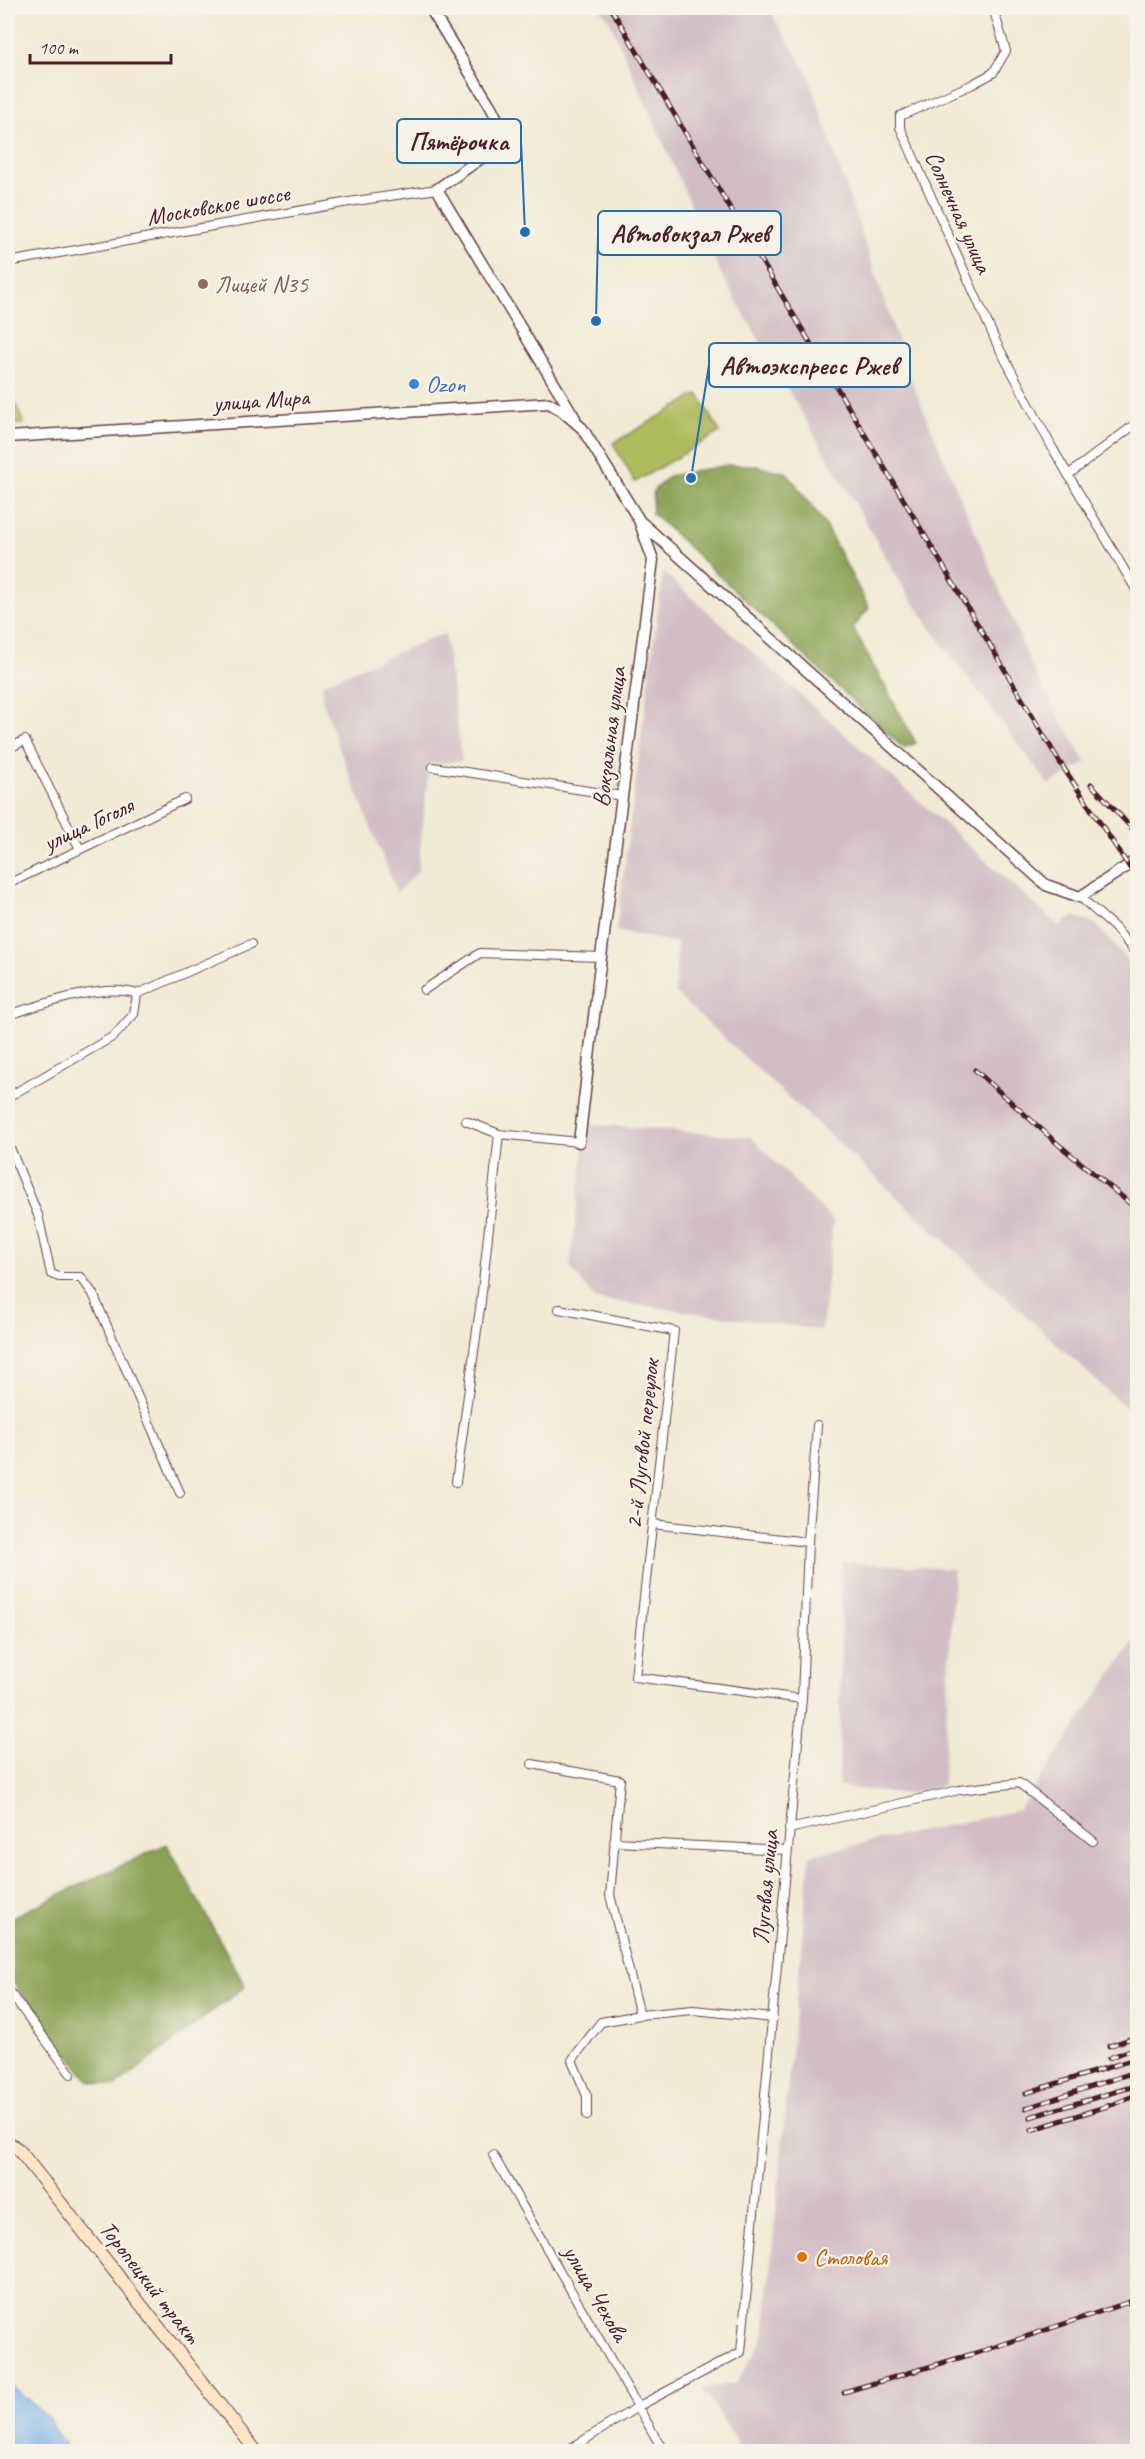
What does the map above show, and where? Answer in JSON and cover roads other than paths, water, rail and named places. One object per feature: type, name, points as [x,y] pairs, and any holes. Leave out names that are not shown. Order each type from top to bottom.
[{"type":"main road","name":"Торопецкий тракт","points":[[8,2142],[19,2150],[257,2451]]},
{"type":"street","points":[[430,8],[491,107],[498,121],[501,137],[493,150],[437,189],[582,428]]},
{"type":"street","name":"Солнечная улица","points":[[993,8],[1006,51],[993,73],[900,116],[900,127],[997,344],[1068,475]]},
{"type":"street","name":"Московское шоссе","points":[[8,262],[437,189]]},
{"type":"street","points":[[517,405],[547,396],[551,386],[550,377]]},
{"type":"street","name":"Вокзальная улица","points":[[517,405],[549,403],[582,428],[639,520],[653,560],[579,1142]]},
{"type":"street","name":"улица Мира","points":[[8,437],[517,405]]},
{"type":"street","points":[[1137,422],[1068,475],[1137,593]]},
{"type":"street","points":[[639,520],[1046,885],[1080,897],[1114,927],[1137,955]]},
{"type":"street","points":[[8,749],[25,740],[80,849]]},
{"type":"street","points":[[433,767],[622,796]]},
{"type":"street","name":"улица Гоголя","points":[[8,884],[185,799]]},
{"type":"street","points":[[1080,897],[1137,859]]},
{"type":"street","points":[[8,1015],[72,996],[125,990],[137,994],[251,944]]},
{"type":"street","points":[[424,990],[480,953],[601,957]]},
{"type":"street","points":[[8,1097],[114,1036],[134,1014],[137,994]]},
{"type":"street","points":[[466,1121],[499,1134],[579,1142]]},
{"type":"street","points":[[456,1482],[481,1301],[499,1134]]},
{"type":"street","points":[[8,1143],[38,1215],[51,1274],[59,1277],[81,1277],[93,1294],[180,1493]]},
{"type":"street","name":"2-й Луговой переулок","points":[[559,1309],[674,1331],[635,1677],[802,1700]]},
{"type":"street","name":"Луговая улица","points":[[639,2406],[741,2352],[802,1700],[808,1542],[817,1425]]},
{"type":"street","points":[[653,1524],[808,1542]]},
{"type":"street","points":[[532,1764],[620,1780],[610,1895],[640,2015]]},
{"type":"street","points":[[789,1829],[959,1790],[1018,1783],[1093,1841]]},
{"type":"street","points":[[614,1842],[788,1850]]},
{"type":"street","points":[[8,1990],[71,2073]]},
{"type":"street","points":[[587,2116],[587,2096],[572,2060],[601,2022],[640,2015],[693,2010],[773,2018]]},
{"type":"street","name":"улица Чехова","points":[[493,2155],[664,2451]]},
{"type":"street","points":[[565,2451],[639,2406]]},
{"type":"water","points":[[8,2383],[48,2418],[68,2451],[8,2451]]},
{"type":"railway","points":[[611,8],[1059,761],[1138,880]]},
{"type":"railway","points":[[1091,784],[1138,835]]},
{"type":"railway","points":[[975,1070],[1059,1145],[1138,1210]]},
{"type":"railway","points":[[1109,2046],[1138,2036]]},
{"type":"railway","points":[[1109,2058],[1138,2047]]},
{"type":"railway","points":[[1026,2093],[1138,2058]]},
{"type":"railway","points":[[1026,2108],[1138,2071]]},
{"type":"railway","points":[[1030,2117],[1138,2085]]},
{"type":"railway","points":[[1031,2130],[1114,2104],[1138,2094]]},
{"type":"railway","points":[[844,2392],[986,2350],[1138,2299]]},
{"type":"place","name":"Пятёрочка","points":[[525,232]]},
{"type":"place","name":"Лицей N35","points":[[203,284]]},
{"type":"place","name":"Автовокзал Ржев","points":[[596,321]]},
{"type":"place","name":"Ozon","points":[[414,384]]},
{"type":"place","name":"Автоэкспресс Ржев","points":[[691,478]]},
{"type":"place","name":"Столовая","points":[[802,2257]]}]
